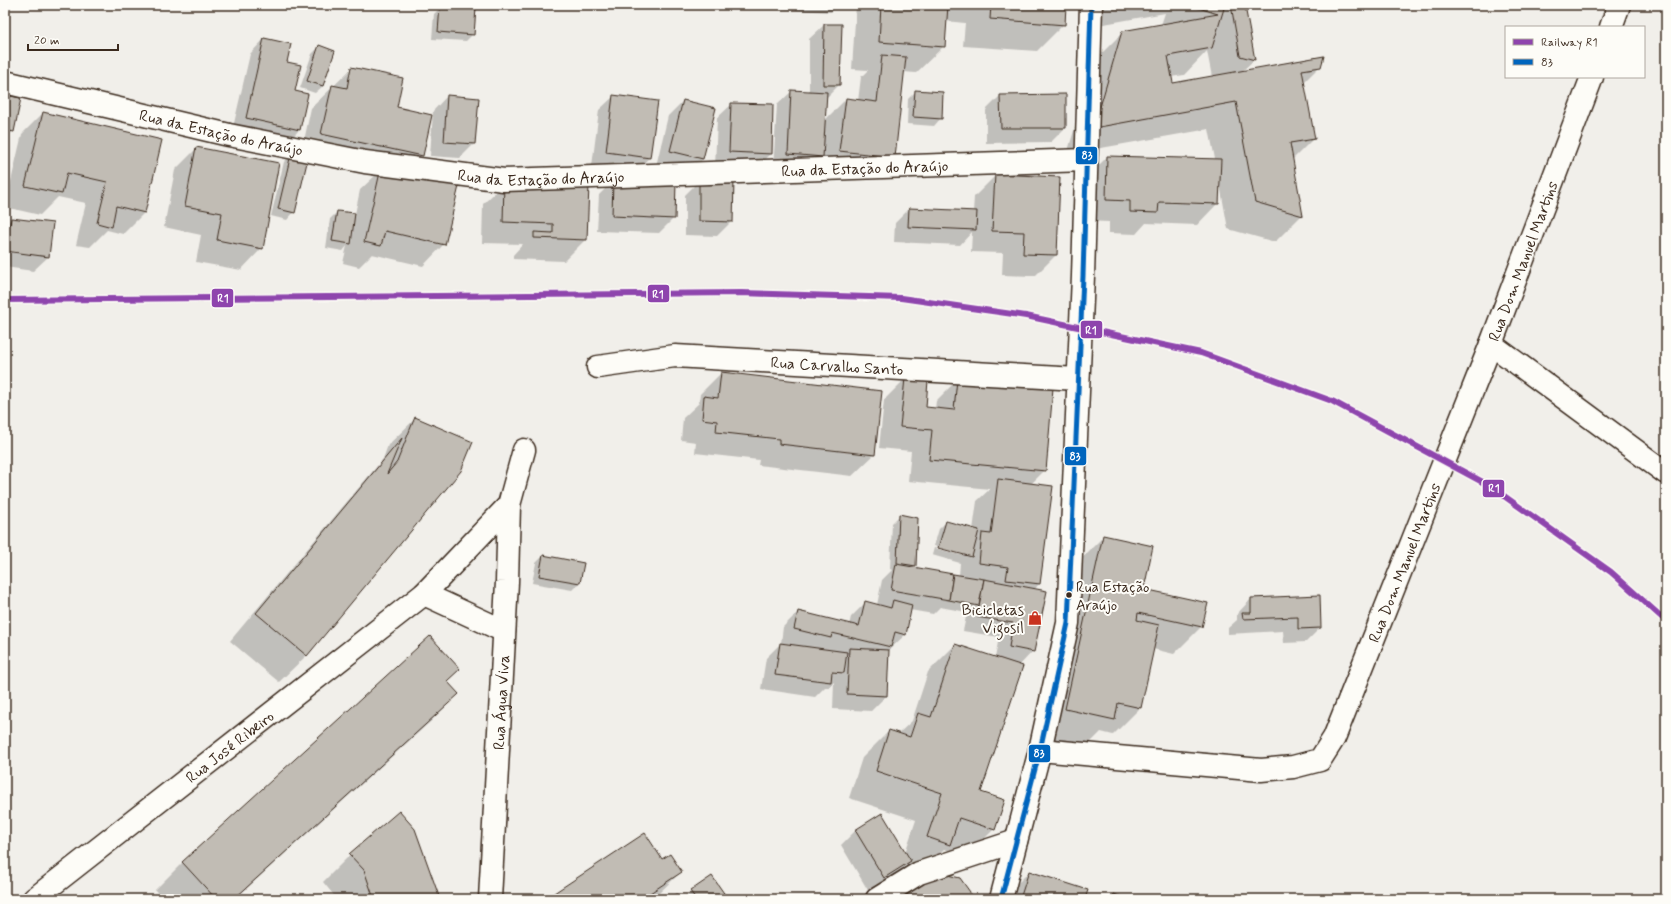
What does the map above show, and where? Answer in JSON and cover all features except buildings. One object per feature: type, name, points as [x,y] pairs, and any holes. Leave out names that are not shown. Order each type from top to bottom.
[{"type":"street","points":[[1000,899],[1040,750],[1068,623],[1091,5]]},
{"type":"street","points":[[1611,26],[1619,5]]},
{"type":"street","name":"Rua Dom Manuel Martins","points":[[1040,750],[1261,770],[1293,767],[1320,760],[1334,738],[1491,344],[1592,78]]},
{"type":"street","name":"Rua da Estação do Araújo","points":[[5,82],[230,135],[365,162],[504,180],[1086,160]]},
{"type":"street","points":[[1491,344],[1666,472]]},
{"type":"street","name":"Rua Carvalho Santo","points":[[598,367],[675,356],[1078,379]]},
{"type":"street","name":"Rua José Ribeiro","points":[[34,899],[424,594],[509,505],[524,450]]},
{"type":"street","name":"Rua Água Viva","points":[[490,899],[509,505]]},
{"type":"street","points":[[424,594],[504,631]]},
{"type":"street","points":[[877,899],[919,873],[1016,841]]},
{"type":"rail line","name":"R1","points":[[5,300],[741,293],[901,298],[1026,316],[1201,353],[1332,401],[1490,486],[1611,572],[1666,621]]},
{"type":"transit line","name":"83","points":[[1001,899],[1040,750],[1068,623],[1083,276],[1091,5]]},
{"type":"place","name":"Rua Estação Araújo","points":[[1069,595]]},
{"type":"place","name":"Bicicletas Vigosil","points":[[1035,618]]}]
